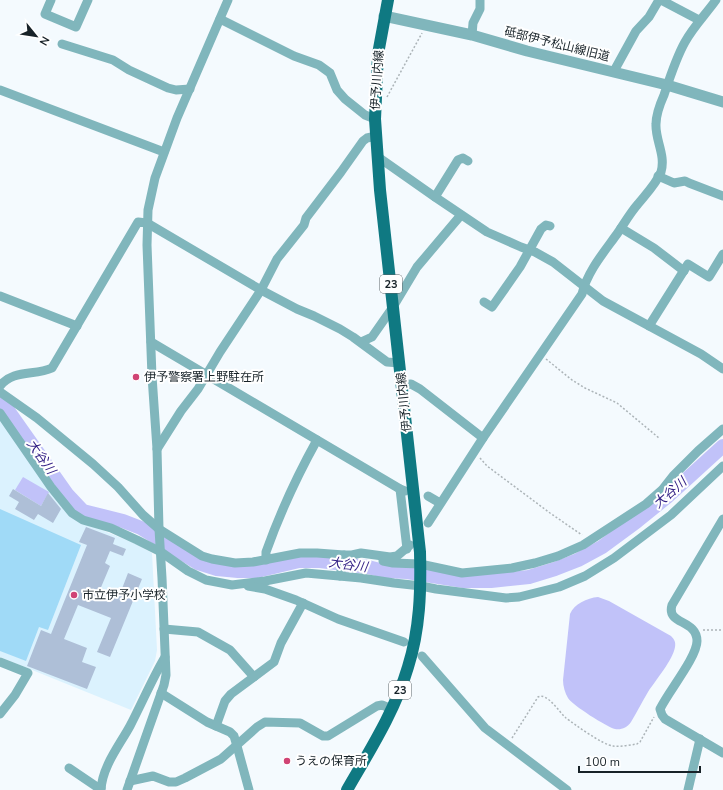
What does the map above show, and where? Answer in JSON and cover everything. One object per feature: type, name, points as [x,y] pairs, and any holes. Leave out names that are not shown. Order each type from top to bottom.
[{"type":"main road","name":"伊予川内線","points":[[347,790],[392,708],[408,667],[415,642],[421,574],[375,119],[376,72],[384,16],[388,0]]},
{"type":"street","points":[[52,0],[45,14],[76,27],[88,0]]},
{"type":"street","points":[[128,786],[162,693],[166,675],[147,223],[150,197],[164,152],[177,118],[228,0]]},
{"type":"street","points":[[472,35],[473,23],[480,9],[480,0]]},
{"type":"street","points":[[614,71],[636,31],[649,17],[660,0],[699,20]]},
{"type":"street","points":[[428,523],[483,438],[582,294],[584,285],[601,257],[638,204],[648,193],[658,176],[662,164],[662,152],[656,134],[657,115],[667,85],[685,42],[699,20],[708,12],[716,0]]},
{"type":"street","name":"砥部伊予松山線旧道","points":[[384,16],[472,35],[527,51],[614,71],[723,102]]},
{"type":"street","points":[[220,19],[294,56],[319,66],[330,73],[337,90],[345,100],[365,115],[375,119]]},
{"type":"street","points":[[62,44],[113,60],[129,70],[168,88],[176,90],[190,89]]},
{"type":"street","points":[[0,90],[164,152]]},
{"type":"street","points":[[157,449],[181,410],[198,389],[261,290],[283,251],[304,225],[306,218],[363,141],[376,136]]},
{"type":"street","points":[[378,156],[487,232],[530,250],[553,262],[603,301],[701,354],[723,369]]},
{"type":"street","points":[[435,197],[458,160],[463,158],[468,161]]},
{"type":"street","points":[[658,176],[674,183],[685,181],[722,193]]},
{"type":"street","points":[[360,342],[372,337],[393,307],[417,267],[461,215]]},
{"type":"street","points":[[0,386],[10,377],[52,368],[138,222],[147,223],[261,290],[296,309],[340,329],[387,362],[400,363]]},
{"type":"street","points":[[484,302],[492,307],[520,267],[541,229],[546,225],[550,226]]},
{"type":"street","points":[[621,228],[654,248],[684,271]]},
{"type":"street","points":[[649,326],[688,264],[709,277],[723,254]]},
{"type":"street","points":[[0,296],[77,326]]},
{"type":"street","points":[[151,342],[403,490],[408,547],[397,556],[390,557],[361,553],[346,557]]},
{"type":"street","points":[[402,385],[411,384],[420,389],[483,438]]},
{"type":"street","points":[[0,392],[37,418],[93,464],[118,487],[159,531],[194,552],[212,559],[235,563],[266,560],[300,553],[317,553],[392,563],[421,574],[436,589],[506,598],[519,597],[559,587],[585,576],[614,558],[671,515],[723,466]]},
{"type":"street","points":[[0,413],[51,487],[72,513],[83,520],[111,528],[160,551],[188,571],[206,580],[232,585],[265,581],[306,572],[341,574],[478,572],[512,568],[558,556],[590,541],[646,504],[662,490],[687,462],[723,429]]},
{"type":"street","points":[[266,560],[266,552],[285,503],[317,440]]},
{"type":"street","points":[[428,496],[440,503]]},
{"type":"street","points":[[723,518],[670,610],[672,616],[696,632],[697,644],[695,651],[662,706],[661,712],[665,719],[723,753]]},
{"type":"street","points":[[341,574],[346,557]]},
{"type":"street","points":[[239,584],[265,589],[303,603],[338,619],[404,642]]},
{"type":"street","points":[[216,726],[225,701],[231,694],[274,662],[281,643],[303,603]]},
{"type":"street","points":[[164,629],[198,632],[230,650],[254,677]]},
{"type":"street","points":[[69,768],[101,789],[102,780],[108,766],[130,727],[166,655]]},
{"type":"street","points":[[422,656],[485,728],[567,790]]},
{"type":"street","points":[[0,662],[28,673],[0,714]]},
{"type":"street","points":[[162,693],[198,717],[230,732],[234,736],[249,790]]},
{"type":"street","points":[[128,786],[153,776],[169,782],[176,782],[185,778],[221,759],[257,727],[265,722],[300,723],[322,736],[328,736],[377,706],[382,705],[392,708]]},
{"type":"street","points":[[688,790],[700,739]]},
{"type":"path","points":[[384,102],[426,25]]},
{"type":"path","points":[[540,355],[572,380],[585,388],[617,403],[659,438]]},
{"type":"path","points":[[474,452],[487,466],[590,541]]},
{"type":"path","points":[[696,632],[700,630],[723,630]]},
{"type":"path","points":[[507,745],[538,697],[541,696],[545,696],[576,726],[612,746],[637,744],[640,742],[655,716],[661,712]]},
{"type":"shaded area","points":[[0,418],[87,524],[134,543],[152,553],[157,650],[155,661],[131,710],[0,657]]},
{"type":"shaded area","points":[[23,477],[49,492],[41,506],[15,490]]},
{"type":"shaded area","points":[[0,509],[81,545],[48,630],[39,627],[26,661],[0,651]]},
{"type":"shaded area","points":[[598,597],[609,601],[671,636],[675,642],[674,652],[671,658],[648,692],[631,722],[628,726],[622,729],[615,729],[605,724],[576,706],[568,698],[563,685],[570,614],[572,610],[581,602]]},
{"type":"building","points":[[13,489],[41,506],[48,493],[61,509],[53,523],[38,514],[34,520],[15,509],[19,502],[9,496]]},
{"type":"building","points":[[86,527],[115,538],[113,544],[126,549],[123,556],[110,551],[105,563],[110,566],[99,592],[118,599],[128,573],[142,579],[110,657],[97,652],[111,618],[78,605],[64,639],[87,648],[82,662],[96,667],[87,689],[27,666],[41,630],[51,634],[87,545],[79,542]]},
{"type":"waterway","name":"大谷川","points":[[0,399],[67,494],[83,511],[123,521],[141,528],[198,563],[217,569],[238,571],[257,571],[299,561],[320,561],[464,581],[491,581],[529,577],[578,560],[602,547],[667,497],[723,446]]},
{"type":"place","name":"伊予警察署上野駐在所","points":[[136,377]]},
{"type":"place","name":"市立伊予小学校","points":[[74,595]]},
{"type":"place","name":"うえの保育所","points":[[287,761]]}]
